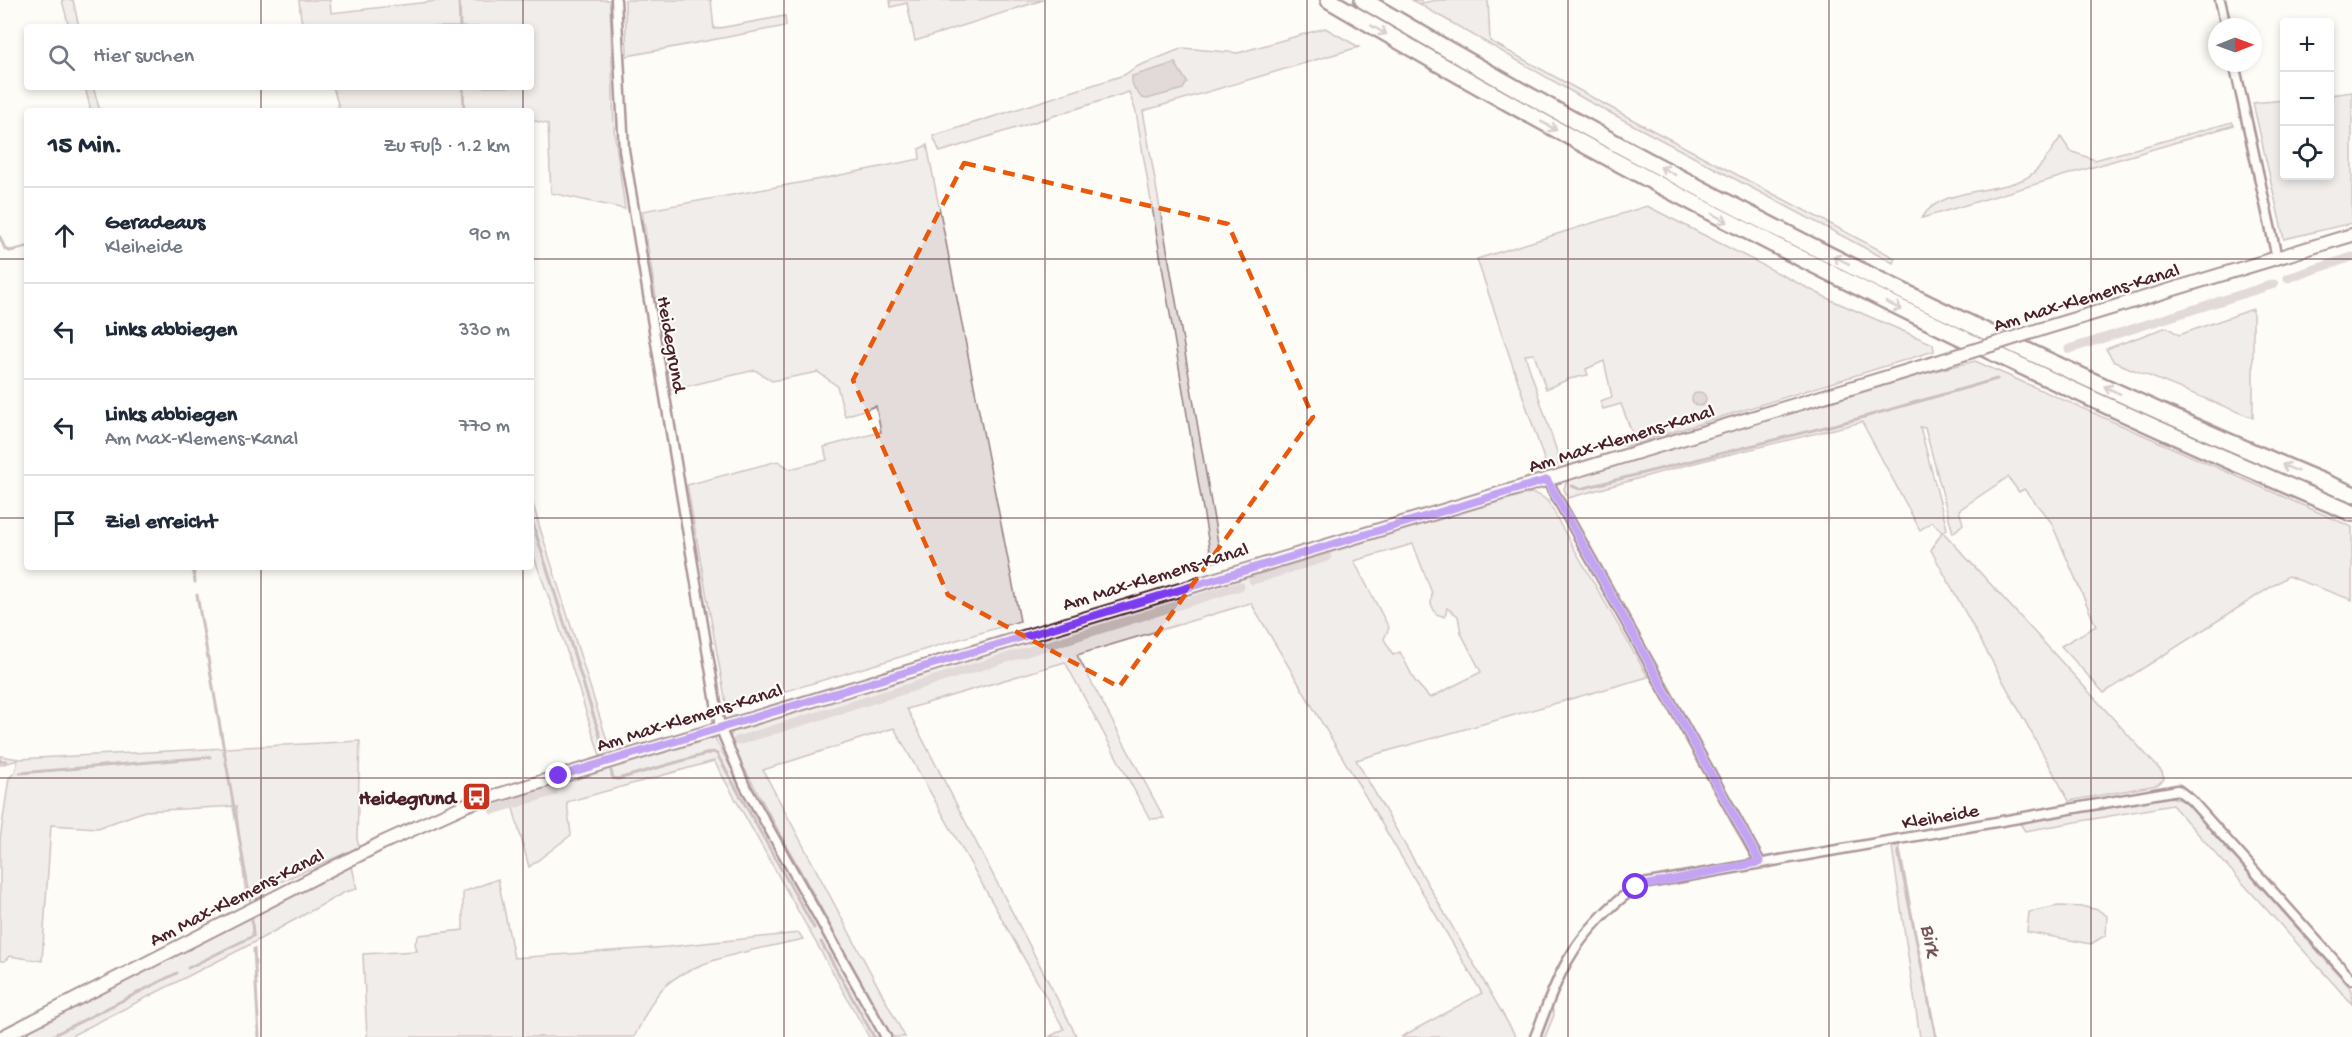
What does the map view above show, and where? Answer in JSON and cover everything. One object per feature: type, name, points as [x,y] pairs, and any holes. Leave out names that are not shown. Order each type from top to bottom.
[{"type":"highway","points":[[1329,0],[1596,152],[1844,281],[2071,390],[2352,513]]},
{"type":"highway","points":[[1363,0],[1618,144],[1830,255],[2110,389],[2352,494]]},
{"type":"main road","name":"Am Max-Klemens-Kanal","points":[[2,1037],[435,818],[492,796],[1547,480],[2352,235]]},
{"type":"street","name":"Heidegrund","points":[[616,0],[624,150],[720,727],[744,783],[886,1037]]},
{"type":"street","points":[[2220,0],[2224,18]]},
{"type":"street","points":[[2236,72],[2277,258]]},
{"type":"street","points":[[1547,480],[1760,862]]},
{"type":"street","name":"Kleiheide","points":[[1534,1037],[1567,961],[1623,896],[1650,882],[2178,790],[2191,800],[2352,980]]},
{"type":"highlighted area","points":[[964,163],[1228,224],[1313,417],[1119,687],[948,595],[853,380]]},
{"type":"shaded area","points":[[62,0],[73,0],[78,24],[68,24]]},
{"type":"shaded area","points":[[299,0],[330,0],[331,13],[447,0],[610,0],[614,129],[625,209],[551,193],[548,124],[534,121],[534,108],[339,108],[334,90],[534,90],[534,24],[304,24]]},
{"type":"shaded area","points":[[625,0],[711,0],[714,29],[785,16],[786,26],[627,56]]},
{"type":"shaded area","points":[[890,0],[1043,0],[915,41],[907,3],[891,7]]},
{"type":"shaded area","points":[[1412,0],[1421,0],[1422,3],[1437,0],[1488,0],[1490,41],[1635,121],[1895,258],[1893,263],[1588,101]]},
{"type":"shaded area","points":[[1325,28],[1359,47],[1143,111],[1221,560],[1212,563],[1136,112],[1129,92],[940,152],[933,136],[1124,75],[1136,67],[1183,48],[1238,53]]},
{"type":"shaded area","points":[[1175,63],[1187,82],[1183,89],[1147,99],[1137,93],[1132,76]]},
{"type":"shaded area","points":[[86,90],[94,90],[99,108],[90,108]]},
{"type":"shaded area","points":[[2352,92],[2352,223],[2284,239],[2253,103],[2280,100],[2280,180],[2334,180],[2334,94]]},
{"type":"shaded area","points":[[2232,122],[2234,125],[1922,218],[1930,208],[1941,201],[1969,192],[1999,187],[2030,176],[2061,137],[2070,151],[2095,160]]},
{"type":"shaded area","points":[[927,145],[1020,621],[727,709],[687,485],[778,461],[790,469],[827,460],[824,447],[881,432],[876,406],[845,416],[837,386],[818,372],[772,381],[755,370],[671,390],[642,211],[920,159],[919,149]]},
{"type":"shaded area","points":[[1647,206],[1831,300],[1933,344],[1934,351],[1627,446],[1618,445],[1632,433],[1621,404],[1603,409],[1600,401],[1612,397],[1604,361],[1586,369],[1588,375],[1569,379],[1546,389],[1534,354],[1525,355],[1561,464],[1547,468],[1477,259]]},
{"type":"shaded area","points":[[2253,309],[2253,418],[2114,362],[2106,349],[2167,327],[2179,335]]},
{"type":"shaded area","points":[[1975,361],[2352,527],[2352,600],[2288,576],[2104,693],[2061,646],[2096,626],[2051,522],[2024,489],[2019,492],[2008,477],[1959,510],[1963,524],[1953,533],[1925,428],[1920,427],[1947,529],[1943,532],[2162,772],[2164,779],[2157,785],[2069,801],[1931,550],[1942,532],[1932,522],[1920,530],[1862,422],[1690,464],[1568,498],[1564,489],[1567,480],[1923,374]]},
{"type":"shaded area","points":[[1696,392],[1702,392],[1706,399],[1702,406],[1696,406],[1692,402],[1692,396]]},
{"type":"shaded area","points":[[1530,493],[1536,494],[1546,499],[1552,508],[1648,677],[1356,760],[1516,1037],[1401,1037],[1482,993],[1251,603],[1077,655],[1164,818],[1150,819],[1065,662],[907,709],[1077,1037],[1049,1037],[1064,1029],[894,728],[763,770],[905,1037],[892,1037],[732,746],[729,737],[735,729],[1292,561]],"holes":[[[1413,544],[1432,593],[1431,604],[1436,614],[1445,617],[1447,608],[1458,616],[1461,633],[1481,672],[1430,698],[1415,681],[1400,652],[1393,655],[1384,639],[1389,628],[1354,561]]]},
{"type":"shaded area","points":[[534,508],[611,753],[600,756],[556,617],[534,557]]},
{"type":"shaded area","points":[[714,736],[882,1037],[869,1037],[714,761],[567,802],[571,835],[529,867],[510,797]]},
{"type":"shaded area","points":[[360,741],[357,839],[359,847],[246,897],[236,806],[145,811],[98,828],[51,825],[42,961],[9,956],[5,961],[0,961],[0,840],[9,778],[15,772],[18,760],[0,765],[0,756],[19,759]]},
{"type":"shaded area","points":[[2168,796],[2184,801],[2352,990],[2352,1004],[2172,805],[2025,831],[2019,822]]},
{"type":"shaded area","points":[[1899,845],[1935,1037],[1920,1037],[1892,847]]},
{"type":"shaded area","points":[[352,866],[357,889],[345,892],[251,944],[69,1037],[13,1037]]},
{"type":"shaded area","points":[[498,879],[514,958],[667,947],[799,933],[803,939],[731,955],[678,976],[656,997],[634,1037],[367,1037],[363,954],[417,951],[415,943],[419,935],[463,930],[463,892]]},
{"type":"shaded area","points":[[2058,906],[2098,910],[2107,916],[2106,935],[2091,944],[2027,932],[2029,912]]},
{"type":"shaded area","points":[[1552,1007],[1554,1015],[1545,1037],[1539,1037]]},
{"type":"waterway","points":[[459,0],[460,24]]},
{"type":"waterway","points":[[463,90],[464,108]]},
{"type":"waterway","points":[[0,237],[5,249],[10,251],[24,248]]},
{"type":"waterway","points":[[2288,278],[2352,257]]},
{"type":"waterway","points":[[2069,349],[2274,284]]},
{"type":"waterway","points":[[1572,486],[1580,489],[1857,419],[1997,379]]},
{"type":"waterway","points":[[534,527],[604,749]]},
{"type":"waterway","points":[[1253,580],[1327,557]]},
{"type":"waterway","points":[[193,570],[195,582]]},
{"type":"waterway","points":[[737,741],[1240,586]]},
{"type":"waterway","points":[[197,595],[250,900]]},
{"type":"waterway","points":[[611,771],[613,778],[618,779],[713,752],[717,754],[814,928]]},
{"type":"waterway","points":[[20,773],[210,757]]},
{"type":"waterway","points":[[0,761],[6,761]]},
{"type":"waterway","points":[[493,810],[553,792]]},
{"type":"waterway","name":"Birk","points":[[1898,850],[1936,1037]]},
{"type":"waterway","points":[[252,920],[253,936]]},
{"type":"waterway","points":[[188,968],[253,936]]},
{"type":"waterway","points":[[821,942],[874,1037]]},
{"type":"waterway","points":[[254,949],[259,1037]]},
{"type":"waterway","points":[[50,1037],[177,973]]},
{"type":"place","name":"Heidegrund","points":[[477,797]]},
{"type":"route","points":[[559,776],[1252,566],[1547,480],[1628,630],[1760,862],[1732,869],[1660,880],[1636,887]]}]
